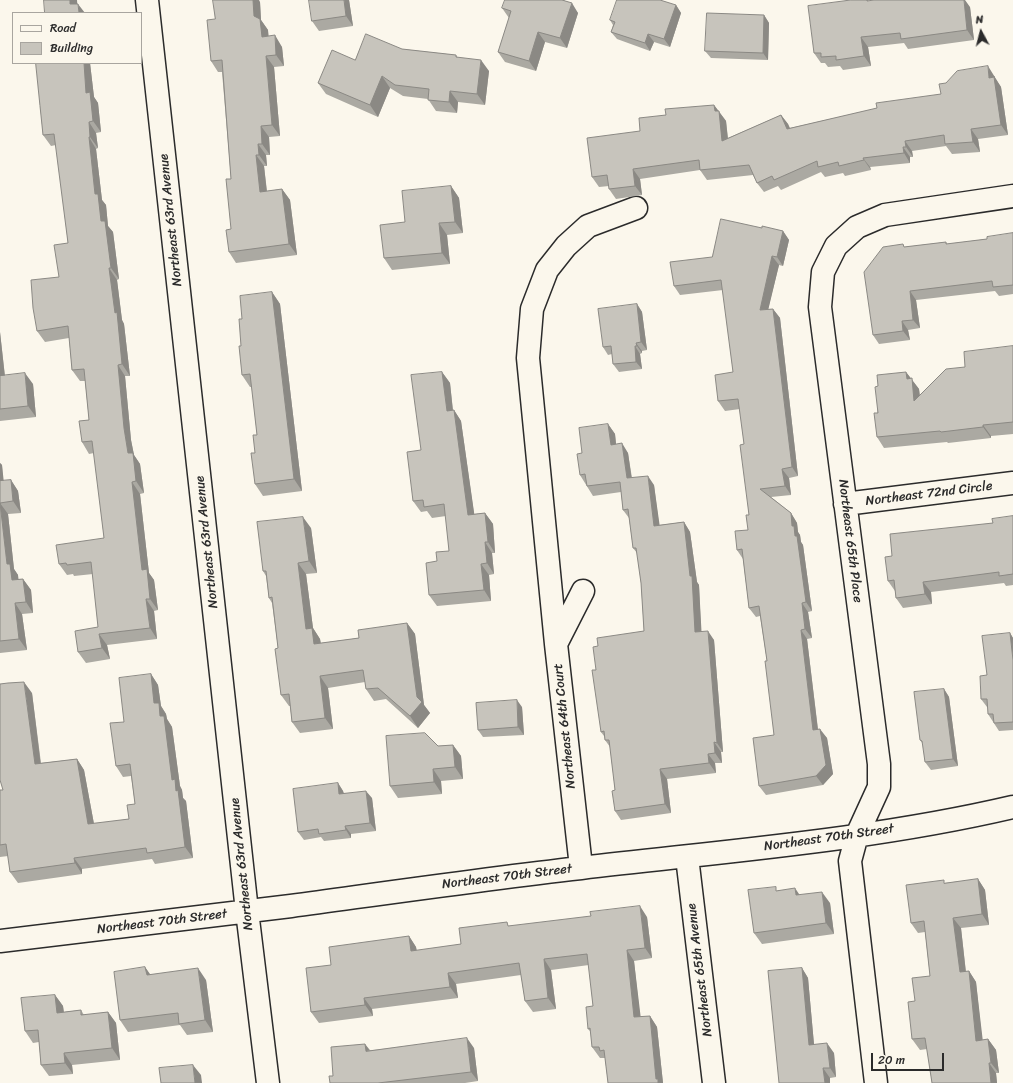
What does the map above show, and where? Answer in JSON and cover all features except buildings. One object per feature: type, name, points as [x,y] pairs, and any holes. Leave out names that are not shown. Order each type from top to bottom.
[{"type":"street","name":"Northeast 63rd Avenue","points":[[147,0],[268,1083]]},
{"type":"street","name":"Northeast 65th Place","points":[[876,1083],[850,861],[857,835],[879,787],[879,764],[820,307],[823,272],[836,246],[857,227],[885,215],[1013,196]]},
{"type":"street","name":"Northeast 64th Court","points":[[581,868],[556,644],[528,358],[532,309],[547,270],[566,246],[588,226],[636,208]]},
{"type":"street","name":"Northeast 72nd Circle","points":[[845,504],[1013,482]]},
{"type":"street","points":[[556,644],[582,591]]},
{"type":"street","name":"Northeast 70th Street","points":[[0,941],[857,835],[976,816],[1013,807]]},
{"type":"street","name":"Northeast 65th Avenue","points":[[687,857],[714,1083]]}]
